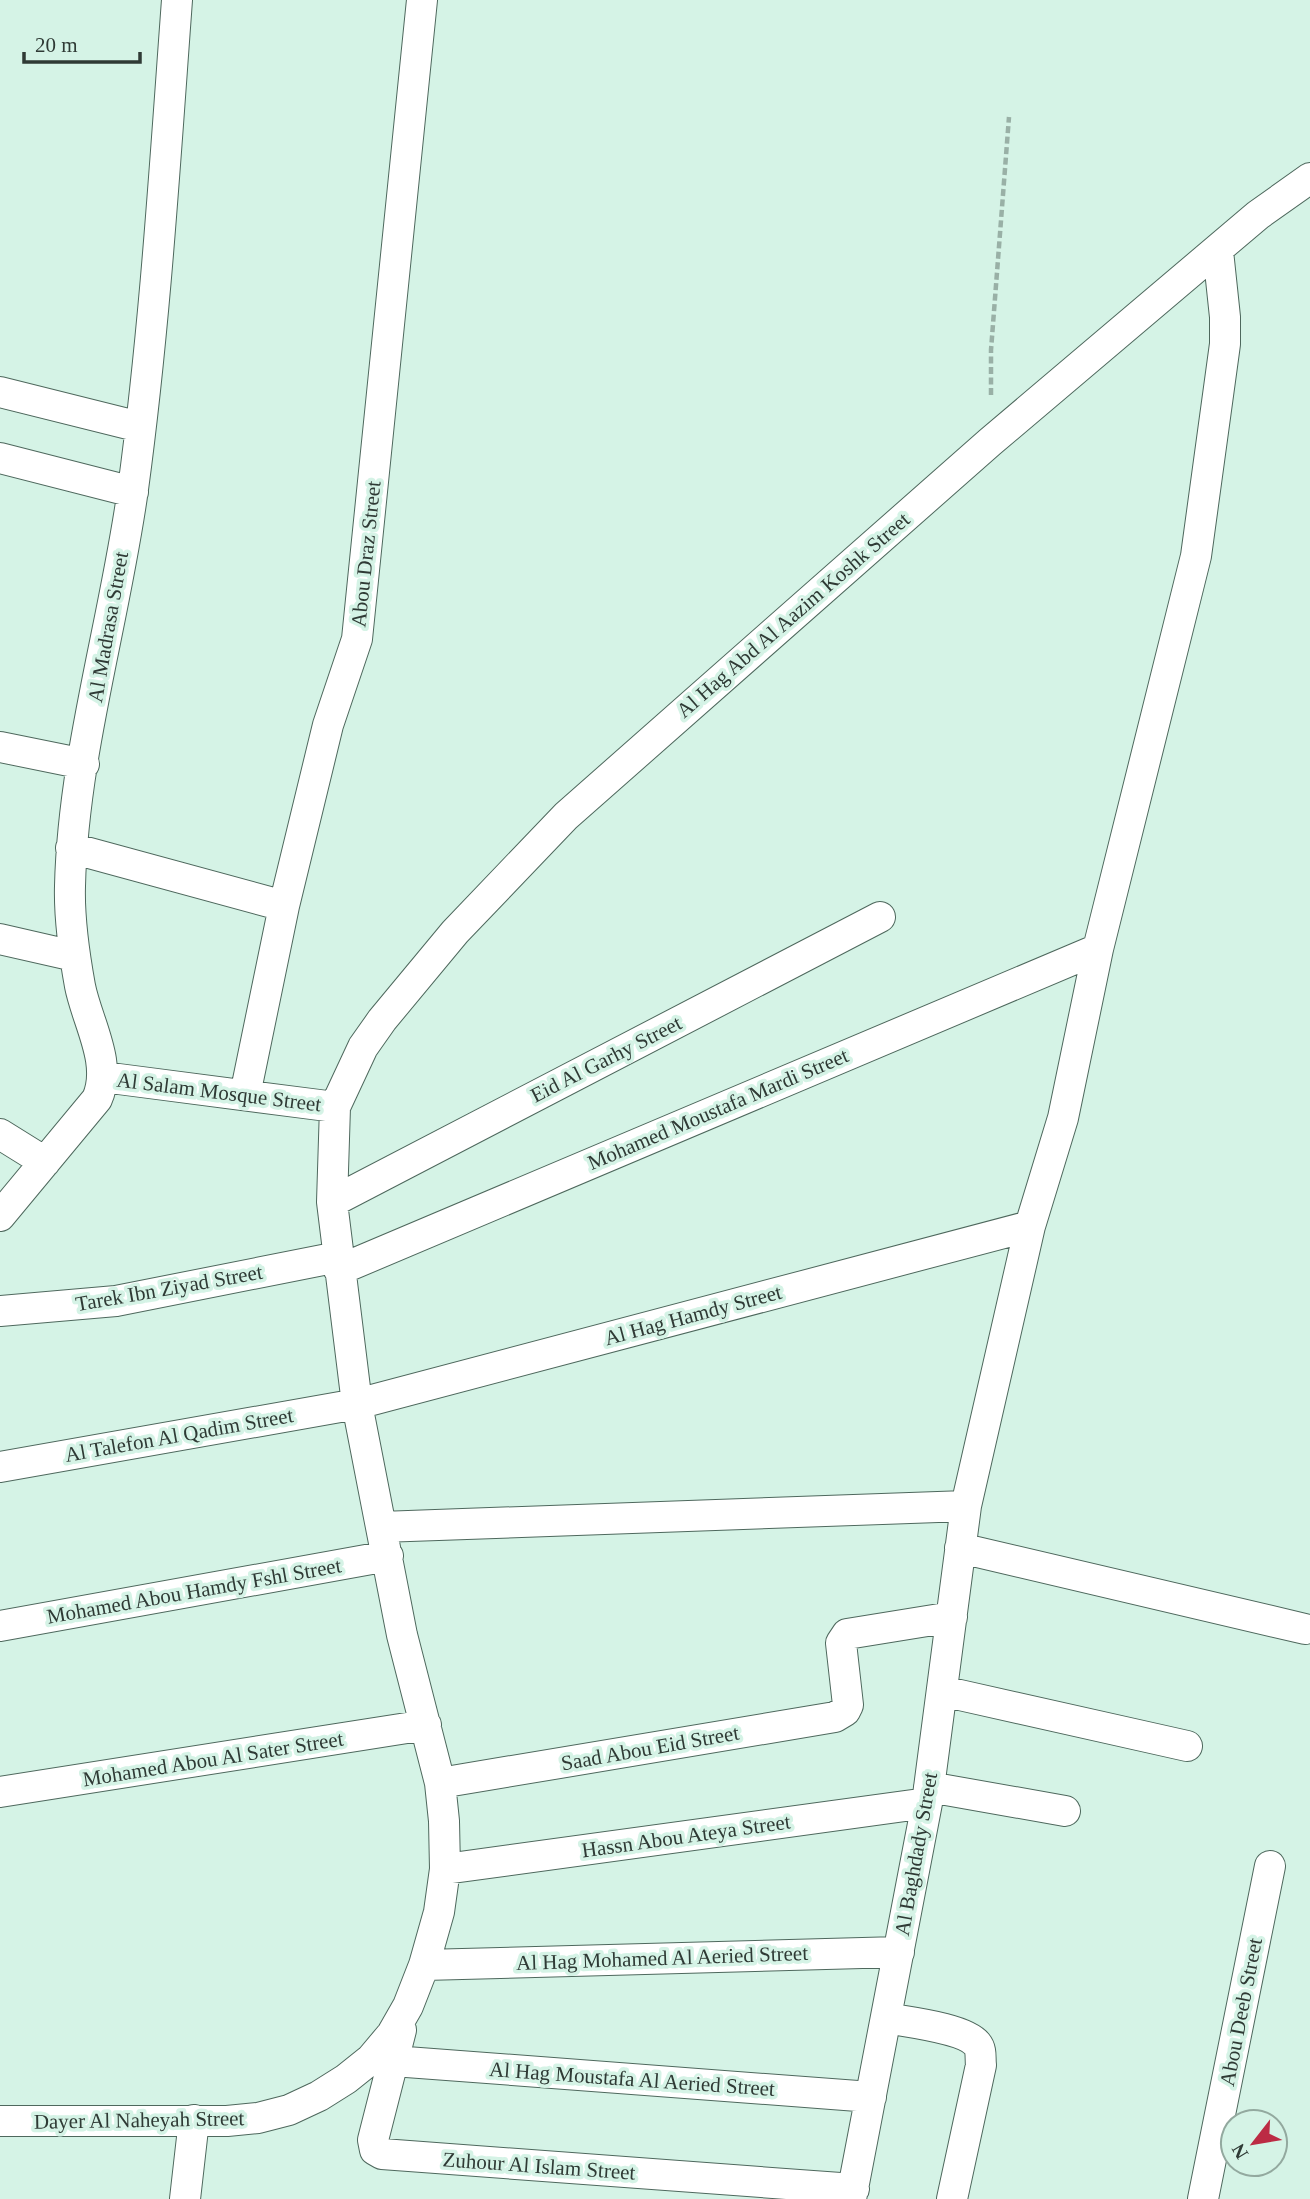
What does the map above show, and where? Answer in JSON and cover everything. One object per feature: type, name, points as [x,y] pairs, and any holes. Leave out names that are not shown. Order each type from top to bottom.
[{"type":"street","name":"Al Madrasa Street","points":[[103,1077],[74,956],[70,902],[71,848],[132,492],[155,282],[177,0]]},
{"type":"street","name":"Abou Draz Street","points":[[245,1095],[284,906],[328,725],[351,660],[360,618],[422,0]]},
{"type":"street","name":"Al Hag Abd Al Aazim Koshk Street","points":[[335,1107],[353,1066],[382,1020],[455,932],[566,816],[990,442],[1258,215],[1310,178]]},
{"type":"street","name":"Al Baghdady Street","points":[[852,2194],[928,1795],[966,1506],[1030,1226],[1063,1118],[1098,948],[1196,556],[1225,344],[1218,251]]},
{"type":"street","points":[[0,392],[140,427]]},
{"type":"street","points":[[0,458],[132,492]]},
{"type":"street","points":[[0,747],[84,764]]},
{"type":"street","points":[[71,848],[284,906]]},
{"type":"street","name":"Eid Al Garhy Street","points":[[332,1202],[880,917]]},
{"type":"street","points":[[0,939],[74,956]]},
{"type":"street","name":"Mohamed Moustafa Mardi Street","points":[[338,1264],[1098,948]]},
{"type":"street","points":[[0,1216],[97,1099],[103,1077]]},
{"type":"street","name":"Al Salam Mosque Street","points":[[103,1077],[335,1107]]},
{"type":"street","name":"Dayer Al Naheyah Street","points":[[0,2121],[227,2121],[258,2118],[289,2110],[319,2096],[371,2059],[392,2034],[408,2006],[424,1965],[439,1912],[445,1869],[444,1821],[440,1783],[402,1635],[357,1404],[332,1202],[335,1107]]},
{"type":"street","points":[[0,1133],[45,1162]]},
{"type":"street","name":"Al Hag Hamdy Street","points":[[357,1404],[1030,1226]]},
{"type":"street","name":"Tarek Ibn Ziyad Street","points":[[0,1311],[141,1297],[338,1264]]},
{"type":"street","name":"Al Talefon Al Qadim Street","points":[[0,1466],[357,1404]]},
{"type":"street","name":"Mohamed Abou Hamdy Fshl Street","points":[[0,1626],[384,1541],[966,1506]]},
{"type":"street","points":[[960,1548],[1305,1629]]},
{"type":"street","name":"Saad Abou Eid Street","points":[[440,1783],[835,1717],[845,1711],[848,1698],[841,1648],[843,1638],[847,1634],[952,1617]]},
{"type":"street","points":[[942,1691],[1187,1746]]},
{"type":"street","name":"Mohamed Abou Al Sater Street","points":[[0,1792],[426,1725]]},
{"type":"street","name":"Hassn Abou Ateya Street","points":[[445,1869],[928,1795],[1065,1811]]},
{"type":"street","name":"Abou Deeb Street","points":[[1203,2199],[1270,1866]]},
{"type":"street","name":"Al Hag Mohamed Al Aeried Street","points":[[424,1965],[899,1952]]},
{"type":"street","name":"Zuhour Al Islam Street","points":[[408,2006],[373,2140],[375,2150],[382,2154],[684,2188],[852,2194]]},
{"type":"street","points":[[886,2018],[956,2032],[975,2041],[980,2050],[981,2066],[952,2199]]},
{"type":"street","name":"Al Hag Moustafa Al Aeried Street","points":[[393,2061],[871,2097]]},
{"type":"street","points":[[185,2199],[194,2120]]},
{"type":"path","points":[[990,442],[991,350],[1009,117]]}]
